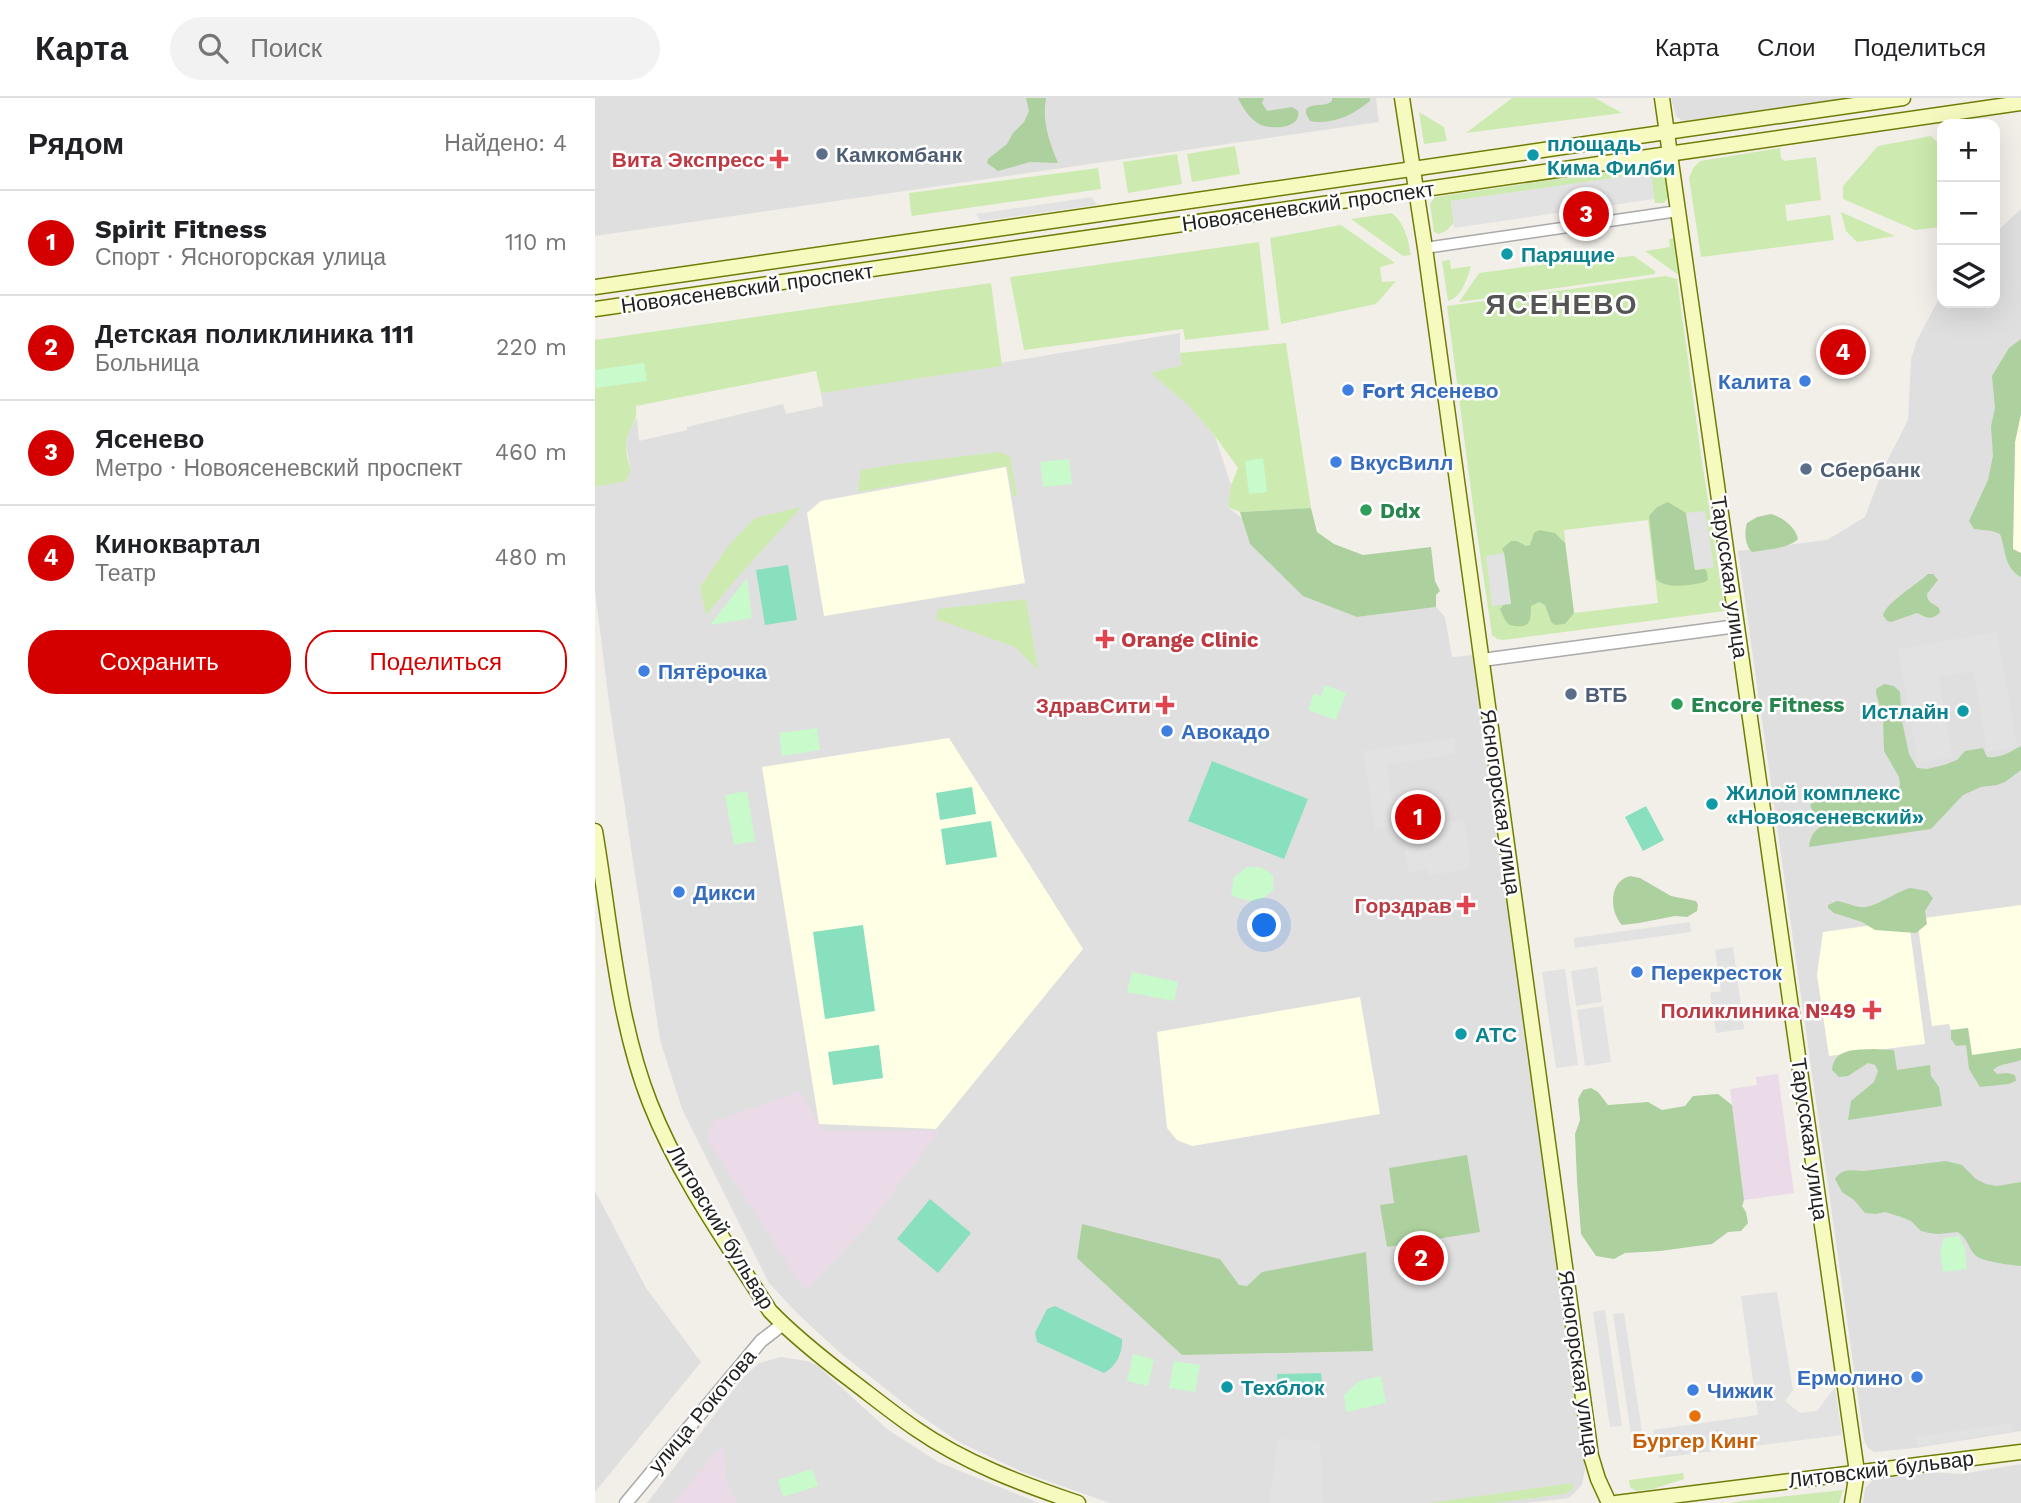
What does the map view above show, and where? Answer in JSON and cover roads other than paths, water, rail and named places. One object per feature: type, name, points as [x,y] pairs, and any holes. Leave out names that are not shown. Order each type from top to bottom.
[{"type":"main road","name":"Ясногорская улица","points":[[1402,98],[1425,248],[1591,1456],[1609,1503]]},
{"type":"main road","name":"Тарусская улица","points":[[1662,98],[1857,1472],[1852,1503]]},
{"type":"main road","name":"Новоясеневский проспект","points":[[595,286],[1903,98]]},
{"type":"main road","name":"Новоясеневский проспект","points":[[595,309],[2021,103]]},
{"type":"main road","name":"Литовский бульвар","points":[[595,831],[627,1029],[649,1102],[689,1182],[770,1311],[829,1363],[918,1430],[962,1456],[1025,1485],[1078,1503]]},
{"type":"main road","name":"Литовский бульвар","points":[[1616,1503],[2021,1452]]},
{"type":"street","points":[[1425,248],[1678,211]]},
{"type":"street","points":[[1482,660],[1737,626]]},
{"type":"street","name":"улица Рокотова","points":[[626,1503],[761,1341],[783,1324]]},
{"type":"place","name":"Камкомбанк","points":[[822,154]]},
{"type":"place","name":"площадь Кима Филби","points":[[1533,155]]},
{"type":"place","name":"Вита Экспресс","points":[[779,159]]},
{"type":"place","name":"Ясенево","points":[[1586,214]]},
{"type":"place","name":"Парящие","points":[[1507,254]]},
{"type":"place","name":"Киноквартал","points":[[1843,352]]},
{"type":"place","name":"Калита","points":[[1805,381]]},
{"type":"place","name":"Fort Ясенево","points":[[1348,390]]},
{"type":"place","name":"ВкусВилл","points":[[1336,462]]},
{"type":"place","name":"Сбербанк","points":[[1806,469]]},
{"type":"place","name":"Ddx","points":[[1366,510]]},
{"type":"place","name":"Orange Clinic","points":[[1105,639]]},
{"type":"place","name":"Пятёрочка","points":[[644,671]]},
{"type":"place","name":"ВТБ","points":[[1571,694]]},
{"type":"place","name":"Encore Fitness","points":[[1677,704]]},
{"type":"place","name":"ЗдравСити","points":[[1165,705]]},
{"type":"place","name":"Истлайн","points":[[1963,711]]},
{"type":"place","name":"Авокадо","points":[[1167,731]]},
{"type":"place","name":"Жилой комплекс «Новоясеневский»","points":[[1712,804]]},
{"type":"place","name":"Spirit Fitness","points":[[1418,817]]},
{"type":"place","name":"Дикси","points":[[679,892]]},
{"type":"place","name":"Горздрав","points":[[1466,905]]},
{"type":"place","name":"Перекресток","points":[[1637,972]]},
{"type":"place","name":"Поликлиника №49","points":[[1872,1010]]},
{"type":"place","name":"АТС","points":[[1461,1034]]},
{"type":"place","name":"Детская поликлиника 111","points":[[1421,1258]]},
{"type":"place","name":"Ермолино","points":[[1917,1377]]},
{"type":"place","name":"Техблок","points":[[1227,1387]]},
{"type":"place","name":"Чижик","points":[[1693,1390]]},
{"type":"place","name":"Бургер Кинг","points":[[1695,1416]]},
{"type":"district","name":"ЯСЕНЕВО","points":[[1562,304]]}]
